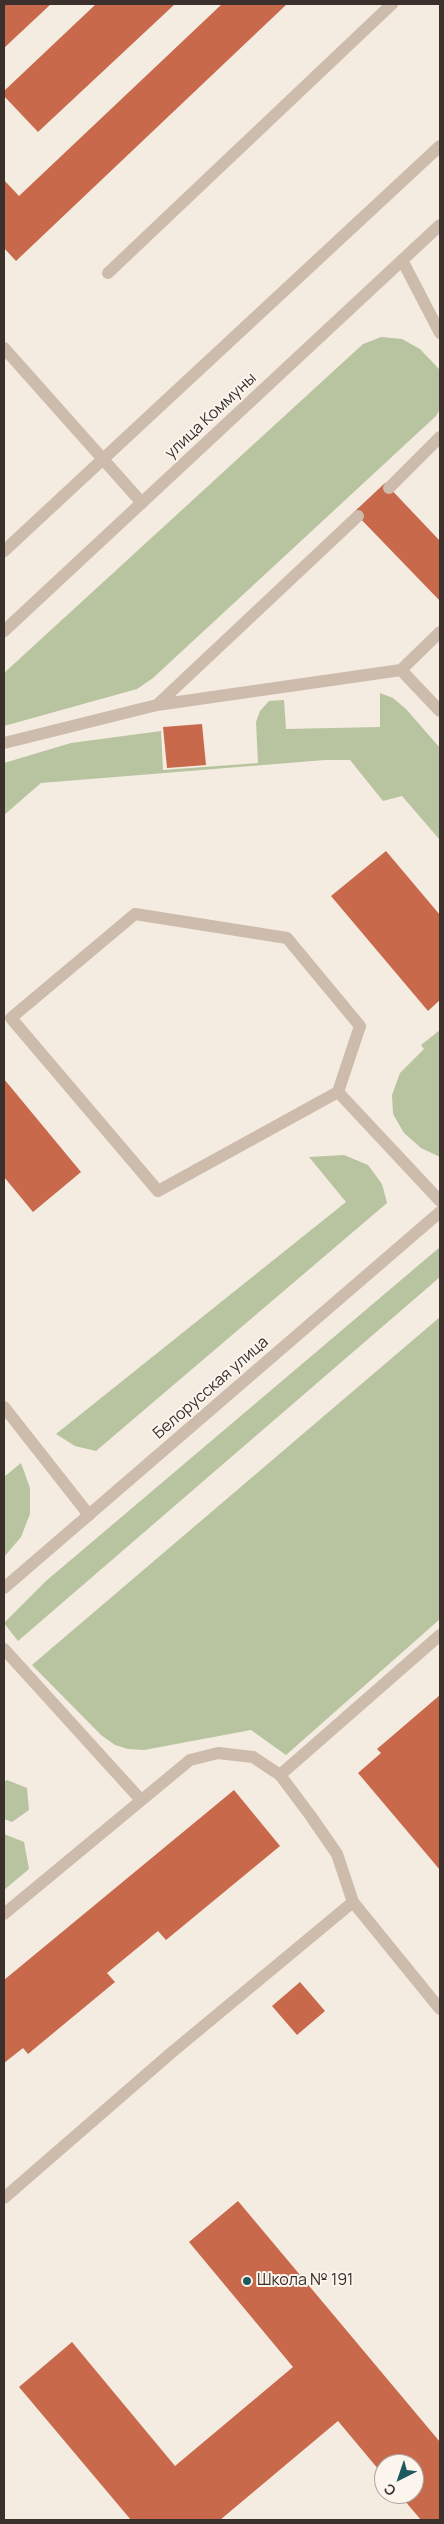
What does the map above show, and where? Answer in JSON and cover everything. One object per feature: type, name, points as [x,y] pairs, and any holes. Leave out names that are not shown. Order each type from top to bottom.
[{"type":"street","points":[[108,273],[392,4]]},
{"type":"street","points":[[4,551],[440,146]]},
{"type":"street","name":"улица Коммуны","points":[[4,631],[440,225]]},
{"type":"street","points":[[402,260],[440,334]]},
{"type":"street","points":[[4,348],[142,503]]},
{"type":"street","points":[[389,488],[440,437]]},
{"type":"street","points":[[158,705],[358,516]]},
{"type":"street","points":[[4,743],[158,705],[401,670],[440,632]]},
{"type":"street","points":[[401,670],[440,711]]},
{"type":"street","points":[[135,914],[287,938],[360,1026],[338,1092],[158,1190],[11,1018],[135,914]]},
{"type":"street","points":[[338,1092],[440,1201]]},
{"type":"street","name":"Белорусская улица","points":[[4,1588],[440,1212]]},
{"type":"street","points":[[4,1407],[88,1515]]},
{"type":"street","points":[[280,1775],[440,1636]]},
{"type":"street","points":[[4,1649],[141,1800]]},
{"type":"street","points":[[4,1914],[190,1760],[218,1753],[253,1757],[280,1775],[337,1854],[353,1902],[440,2009]]},
{"type":"street","points":[[4,2198],[171,2053],[353,1902]]},
{"type":"green space","points":[[381,337],[402,339],[420,349],[439,369],[440,409],[436,416],[153,678],[137,689],[4,726],[4,673],[363,344]]},
{"type":"green space","points":[[380,693],[393,698],[406,709],[440,748],[440,840],[402,796],[383,801],[350,760],[325,760],[41,783],[4,815],[4,763],[71,743],[161,731],[163,770],[258,763],[256,722],[260,711],[269,701],[284,700],[286,729],[380,727]]},
{"type":"green space","points":[[440,1030],[440,1157],[421,1148],[404,1133],[393,1114],[392,1095],[400,1073],[424,1049],[421,1045]]},
{"type":"green space","points":[[344,1155],[368,1165],[382,1184],[387,1203],[96,1451],[75,1446],[56,1434],[346,1202],[309,1157]]},
{"type":"green space","points":[[440,1247],[440,1277],[18,1641],[4,1623],[46,1581]]},
{"type":"green space","points":[[440,1317],[440,1619],[286,1755],[251,1730],[144,1750],[128,1749],[115,1745],[101,1735],[32,1665]]},
{"type":"green space","points":[[21,1463],[30,1488],[30,1514],[21,1537],[4,1557],[4,1477]]},
{"type":"green space","points":[[7,1780],[27,1788],[29,1810],[12,1822],[4,1819],[4,1782]]},
{"type":"green space","points":[[4,1834],[24,1842],[29,1869],[4,1890]]},
{"type":"building","points":[[4,4],[51,4],[4,48]]},
{"type":"building","points":[[96,4],[175,4],[38,132],[4,96],[4,91]]},
{"type":"building","points":[[222,4],[287,4],[16,261],[4,248],[4,180],[19,196]]},
{"type":"building","points":[[385,483],[440,541],[440,601],[354,512]]},
{"type":"building","points":[[202,724],[206,765],[167,768],[163,727]]},
{"type":"building","points":[[386,851],[440,915],[440,1000],[428,1011],[331,896]]},
{"type":"building","points":[[4,1079],[81,1172],[33,1212],[4,1177]]},
{"type":"building","points":[[440,1695],[440,1870],[358,1773],[381,1753],[377,1749]]},
{"type":"building","points":[[234,1790],[280,1846],[166,1940],[158,1931],[107,1973],[115,1982],[28,2054],[23,2048],[4,2063],[4,1980]]},
{"type":"building","points":[[300,1982],[325,2011],[297,2035],[272,2006]]},
{"type":"building","points":[[238,2201],[440,2442],[440,2520],[421,2520],[407,2504],[424,2504],[424,2454],[374,2454],[374,2464],[338,2421],[220,2520],[131,2520],[19,2387],[72,2342],[175,2466],[293,2367],[189,2242]]},
{"type":"place","name":"Школа № 191","points":[[247,2281]]}]
